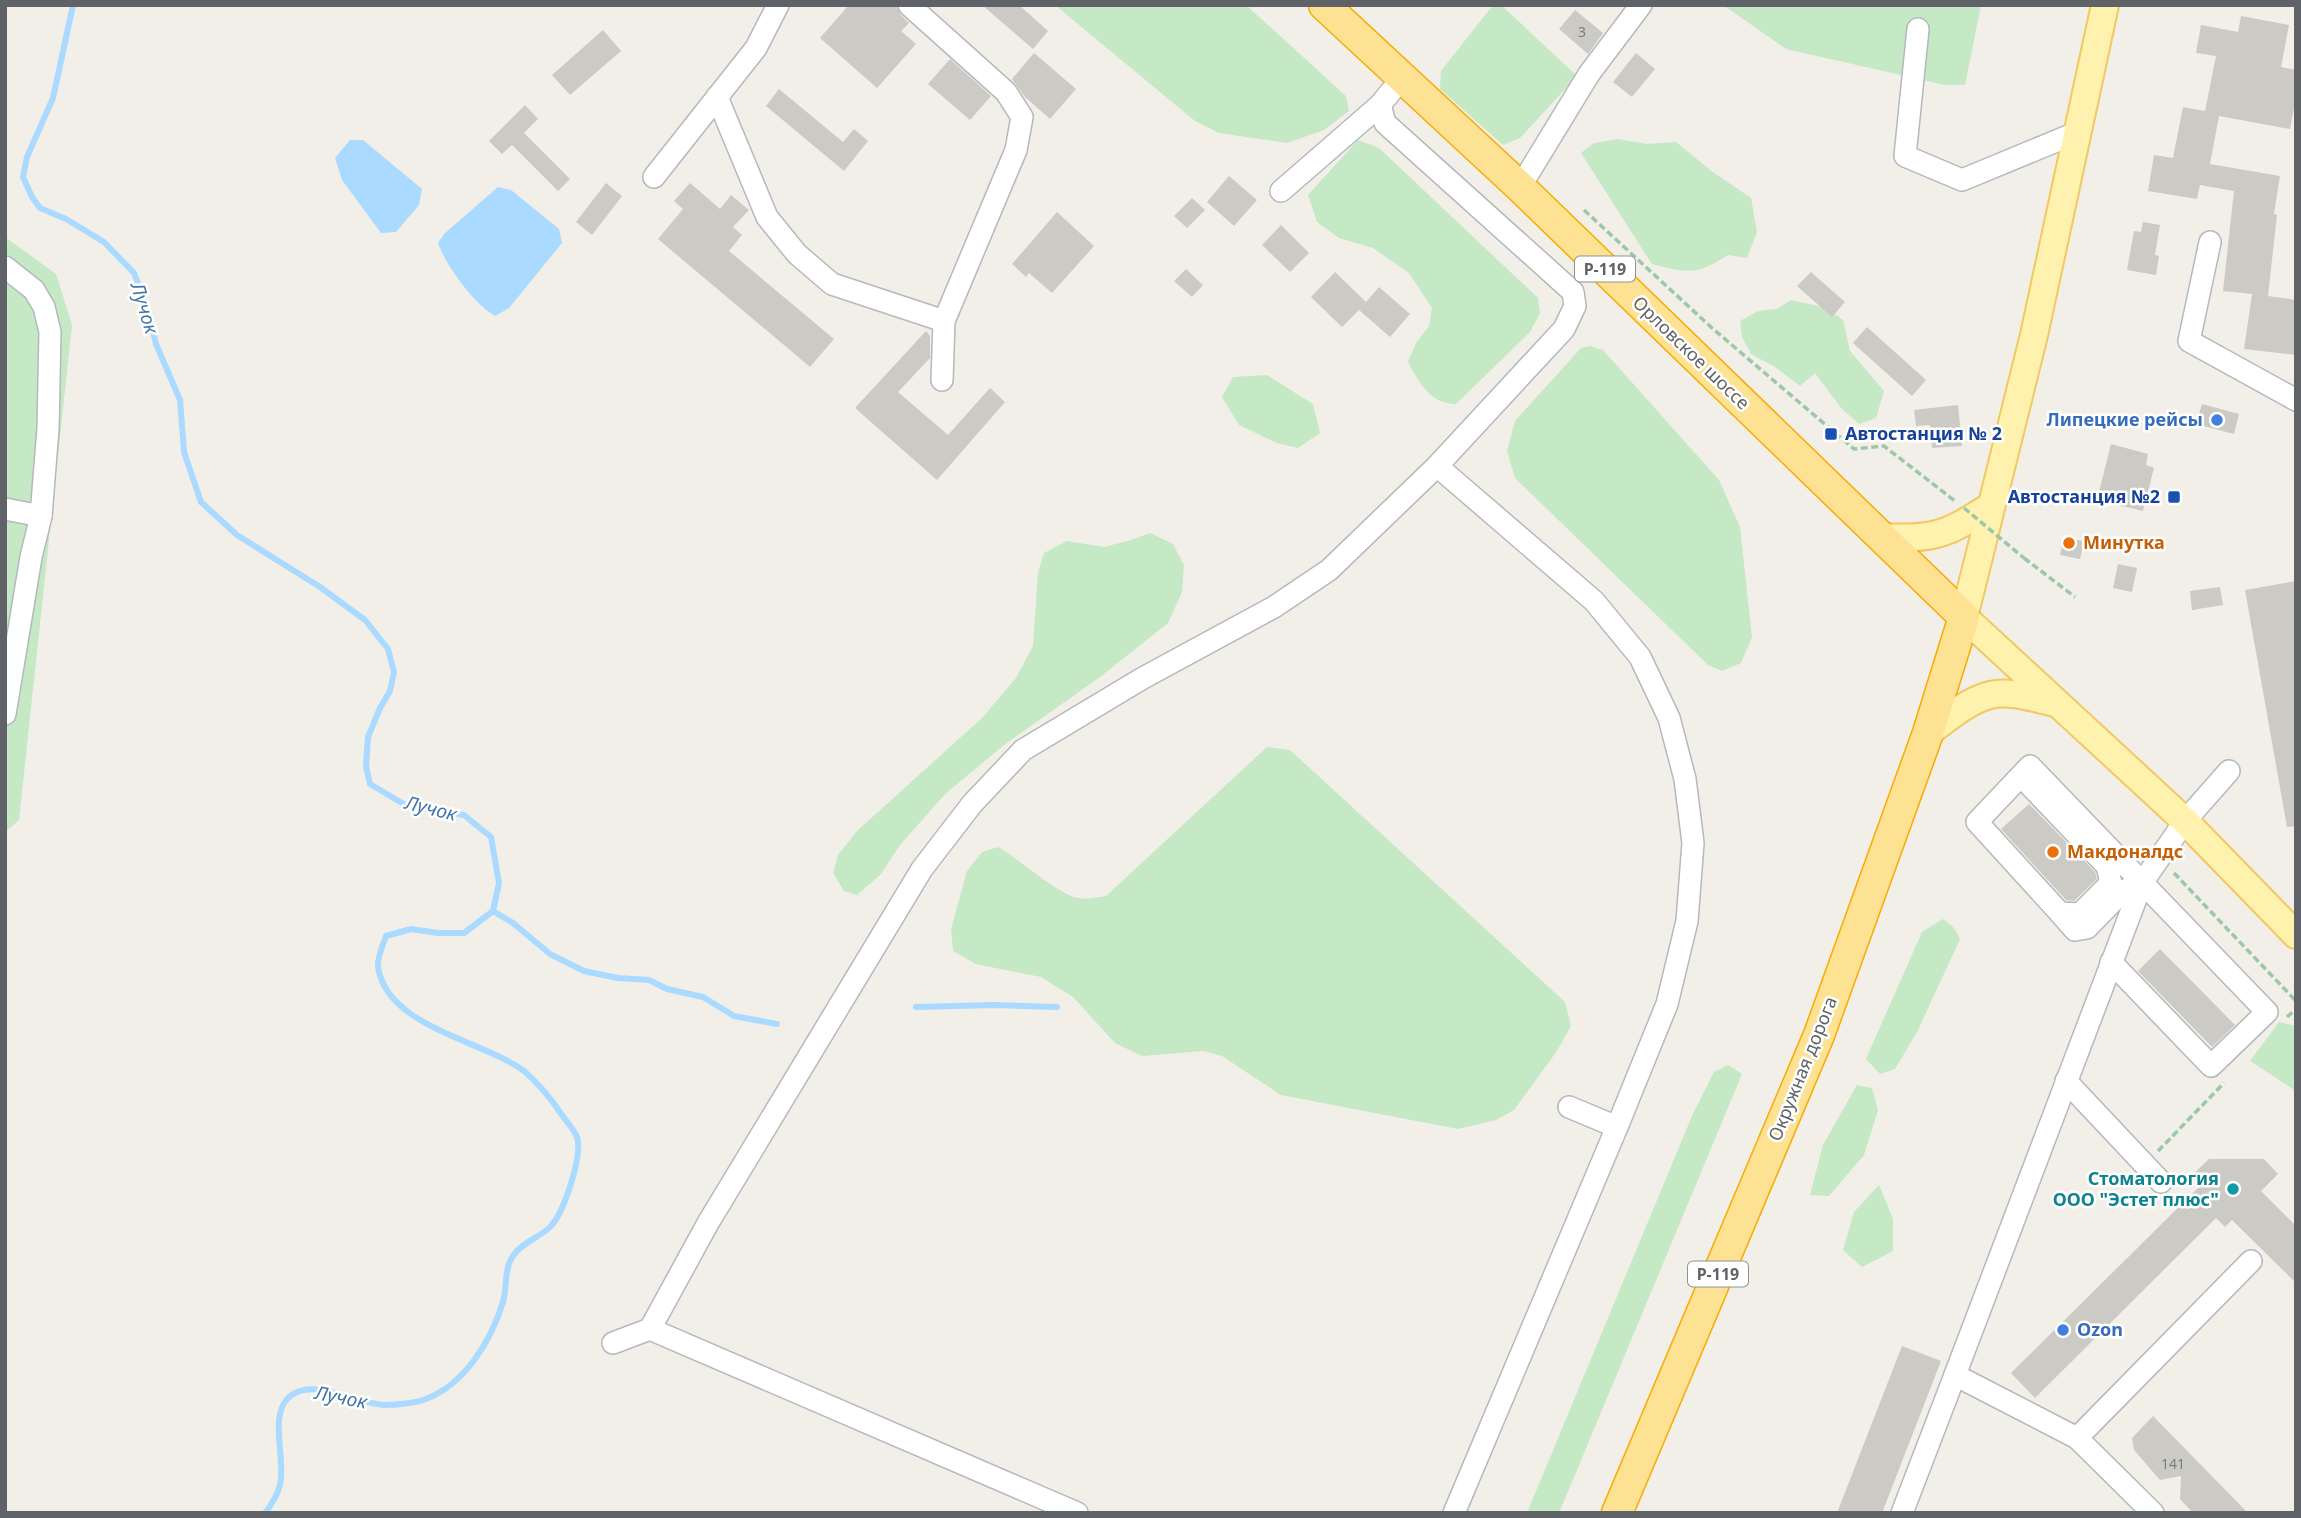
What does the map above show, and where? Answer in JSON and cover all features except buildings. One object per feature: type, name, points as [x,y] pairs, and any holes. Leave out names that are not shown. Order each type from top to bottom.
[{"type":"highway","name":"Орловское шоссе","points":[[1324,5],[1520,187],[1964,617]]},
{"type":"highway","name":"Окружная дорога","points":[[1617,1513],[1819,1035],[1928,733],[1964,617]]},
{"type":"main road","points":[[2105,5],[2034,335],[1964,617],[2185,821],[2296,935]]},
{"type":"main road","points":[[1882,537],[1917,539],[1952,531],[1992,506]]},
{"type":"main road","points":[[1928,733],[1963,707],[1991,695],[2021,695],[2058,704]]},
{"type":"street","points":[[654,177],[756,48],[778,5]]},
{"type":"street","points":[[909,5],[1006,92],[1022,117],[1016,150],[944,321],[942,380]]},
{"type":"street","points":[[1520,187],[1589,74],[1641,5]]},
{"type":"street","points":[[1918,29],[1905,156],[1962,180],[2078,132]]},
{"type":"street","points":[[1281,191],[1380,105],[1402,78]]},
{"type":"street","points":[[718,97],[767,217],[797,254],[832,284],[944,321]]},
{"type":"street","points":[[613,1343],[650,1329],[708,1223],[922,869],[972,804],[1023,750],[1143,678],[1274,607],[1329,570],[1437,466],[1564,329],[1575,306],[1573,292],[1385,123],[1380,105]]},
{"type":"street","points":[[2210,242],[2189,341],[2296,400]]},
{"type":"street","points":[[5,267],[34,290],[44,307],[50,332],[48,429],[41,516],[31,557],[5,714]]},
{"type":"street","points":[[1437,466],[1594,601],[1640,657],[1669,718],[1682,767],[1693,843],[1687,921],[1667,1004],[1454,1513]]},
{"type":"street","points":[[5,509],[41,516]]},
{"type":"street","points":[[2111,962],[2211,1066],[2267,1012],[2030,766],[1977,822],[2075,930],[2087,928],[2123,891],[2142,883]]},
{"type":"street","points":[[1902,1513],[2142,883],[2185,821],[2229,771]]},
{"type":"street","points":[[2021,776],[2107,866],[2111,883],[2080,914],[2060,913]]},
{"type":"street","points":[[2066,1081],[2161,1182]]},
{"type":"street","points":[[1569,1107],[1617,1127]]},
{"type":"street","points":[[2077,1438],[2251,1261]]},
{"type":"street","points":[[650,1329],[1077,1513]]},
{"type":"street","points":[[1955,1375],[2077,1438],[2153,1513]]},
{"type":"path","points":[[1584,210],[1712,328],[1854,449],[1884,446],[2075,597]]},
{"type":"path","points":[[2159,858],[2296,1001]]},
{"type":"path","points":[[2286,1018],[2296,1009]]},
{"type":"path","points":[[2145,1165],[2230,1077]]},
{"type":"green space","points":[[1055,5],[1246,5],[1346,96],[1349,111],[1324,130],[1287,143],[1219,133],[1195,121]]},
{"type":"green space","points":[[1493,5],[1501,5],[1577,76],[1520,138],[1503,145],[1440,89],[1441,71]]},
{"type":"green space","points":[[1723,5],[1981,5],[1965,85],[1945,85],[1786,49]]},
{"type":"green space","points":[[1618,139],[1647,144],[1676,142],[1751,198],[1757,232],[1747,258],[1728,255],[1708,267],[1692,271],[1652,264],[1581,153],[1594,143]]},
{"type":"green space","points":[[1358,140],[1379,148],[1538,298],[1540,313],[1530,332],[1456,404],[1440,400],[1427,391],[1408,362],[1416,343],[1429,326],[1432,308],[1409,273],[1373,248],[1339,238],[1317,222],[1308,195]]},
{"type":"green space","points":[[5,237],[56,274],[72,325],[19,820],[5,832]]},
{"type":"green space","points":[[1791,300],[1827,308],[1843,320],[1850,351],[1884,391],[1876,418],[1859,424],[1842,409],[1815,373],[1800,386],[1775,367],[1751,354],[1742,337],[1740,321],[1758,311],[1777,309]]},
{"type":"green space","points":[[1590,346],[1603,350],[1719,480],[1740,527],[1752,637],[1741,663],[1722,671],[1708,665],[1515,478],[1507,451],[1515,421],[1581,348]]},
{"type":"green space","points":[[1267,375],[1313,404],[1320,433],[1298,448],[1277,443],[1239,425],[1222,397],[1233,377]]},
{"type":"green space","points":[[1150,533],[1173,544],[1184,565],[1182,592],[1168,623],[1100,677],[1004,745],[945,794],[900,845],[881,874],[857,895],[844,891],[833,873],[838,855],[857,831],[982,718],[1016,678],[1033,646],[1038,573],[1044,553],[1067,541],[1104,547]]},
{"type":"green space","points":[[1267,747],[1290,750],[1565,1002],[1571,1026],[1557,1051],[1514,1110],[1496,1120],[1458,1129],[1281,1095],[1222,1056],[1203,1051],[1142,1056],[1115,1043],[1073,997],[1041,977],[976,964],[953,951],[951,929],[967,871],[982,852],[998,847],[1069,895],[1085,899],[1106,896]]},
{"type":"green space","points":[[1943,919],[1954,928],[1960,939],[1917,1032],[1895,1069],[1880,1074],[1866,1059],[1922,932]]},
{"type":"green space","points":[[2279,1022],[2296,1026],[2296,1091],[2250,1061]]},
{"type":"green space","points":[[1728,1065],[1742,1074],[1559,1513],[1527,1513],[1692,1116],[1714,1072]]},
{"type":"green space","points":[[1857,1085],[1872,1088],[1878,1110],[1864,1155],[1829,1196],[1810,1195],[1823,1145]]},
{"type":"green space","points":[[1879,1185],[1893,1219],[1893,1251],[1862,1267],[1843,1250],[1854,1212]]},
{"type":"water","points":[[350,140],[363,140],[422,189],[419,205],[396,232],[381,233],[342,180],[335,158]]},
{"type":"water","points":[[498,187],[511,190],[559,229],[562,243],[509,308],[495,316],[478,303],[462,284],[438,243],[444,234]]},
{"type":"waterway","name":"Лучок","points":[[73,5],[53,98],[27,157],[23,177],[40,208],[66,219],[104,242],[134,273],[148,310],[156,344],[180,400],[184,452],[201,502],[237,535],[320,587],[365,620],[388,649],[394,672],[390,691],[368,737],[366,766],[370,784],[407,806],[464,815],[491,837],[499,883],[493,911],[464,933],[411,929],[386,936],[378,963],[385,987],[399,1004],[417,1018],[524,1071],[544,1092],[577,1137],[575,1170],[561,1210],[550,1227],[521,1247],[510,1261],[498,1317],[475,1360],[453,1383],[416,1402],[384,1405],[334,1392],[309,1389],[288,1398],[282,1406],[280,1416],[280,1485],[265,1513]]},
{"type":"waterway","points":[[493,911],[513,923],[550,954],[584,971],[618,978],[649,980],[667,989],[703,997],[734,1016],[777,1024]]},
{"type":"waterway","points":[[916,1007],[1057,1007]]},
{"type":"place","name":"Липецкие рейсы","points":[[2217,420]]},
{"type":"place","name":"Автостанция № 2","points":[[1831,434]]},
{"type":"place","name":"Автостанция №2","points":[[2174,497]]},
{"type":"place","name":"Минутка","points":[[2069,543]]},
{"type":"place","name":"Макдоналдс","points":[[2053,852]]},
{"type":"place","name":"Стоматология ООО \"Эстет плюс\"","points":[[2233,1189]]},
{"type":"place","name":"Ozon","points":[[2063,1330]]}]
